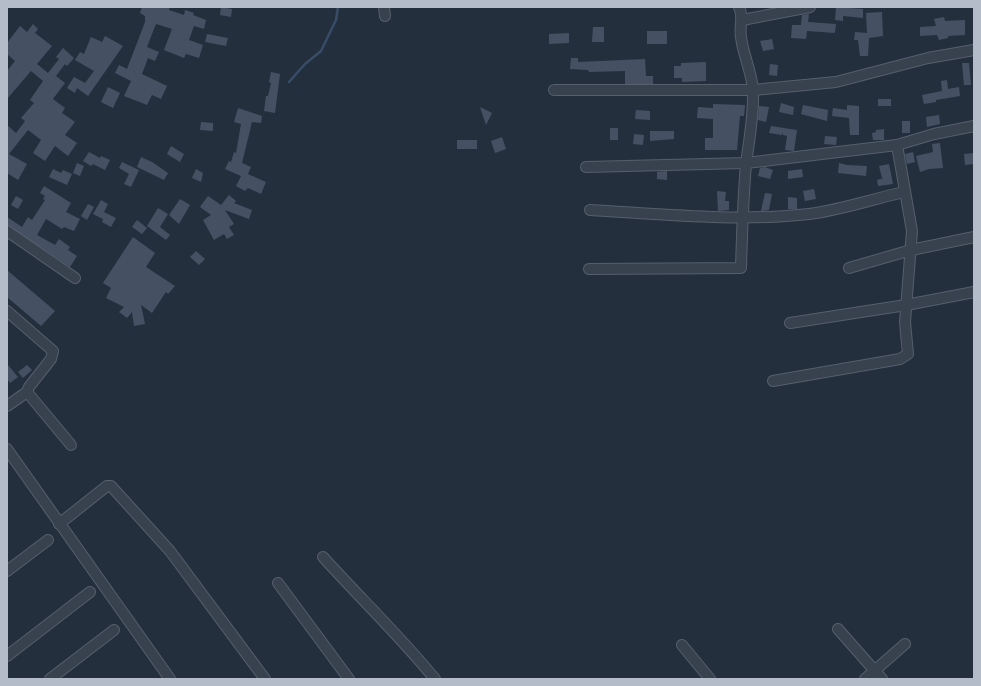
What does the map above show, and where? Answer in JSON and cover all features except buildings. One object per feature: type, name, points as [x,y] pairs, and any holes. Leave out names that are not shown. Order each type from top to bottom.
[{"type":"street","points":[[589,270],[741,268],[746,163],[752,125],[753,90],[750,70],[741,39],[740,30],[742,20],[739,7]]},
{"type":"street","points":[[742,20],[810,7]]},
{"type":"street","points":[[554,90],[753,90],[836,82],[914,61],[974,50]]},
{"type":"street","points":[[586,167],[746,163],[897,145],[934,134],[974,126]]},
{"type":"street","points":[[773,381],[900,360],[908,354],[905,332],[911,250],[911,223],[904,192],[897,145]]},
{"type":"street","points":[[590,210],[708,216],[773,217],[810,214],[904,192]]},
{"type":"street","points":[[7,231],[75,278]]},
{"type":"street","points":[[849,268],[911,250],[974,237]]},
{"type":"street","points":[[790,323],[906,305],[974,292]]},
{"type":"street","points":[[7,311],[54,351],[51,359],[29,387],[27,392],[7,406]]},
{"type":"street","points":[[27,392],[71,445]]},
{"type":"street","points":[[7,449],[170,679]]},
{"type":"street","points":[[59,524],[107,486],[111,486],[170,551],[265,679]]},
{"type":"street","points":[[7,570],[48,540]]},
{"type":"street","points":[[323,557],[365,603],[409,647],[435,679]]},
{"type":"street","points":[[278,583],[349,679]]},
{"type":"street","points":[[7,656],[90,592]]},
{"type":"street","points":[[838,629],[879,675]]},
{"type":"street","points":[[50,679],[114,630]]},
{"type":"street","points":[[866,679],[879,675],[905,644]]},
{"type":"street","points":[[682,645],[710,679]]},
{"type":"waterway","points":[[289,82],[305,64],[321,51],[336,20],[338,7]]}]
